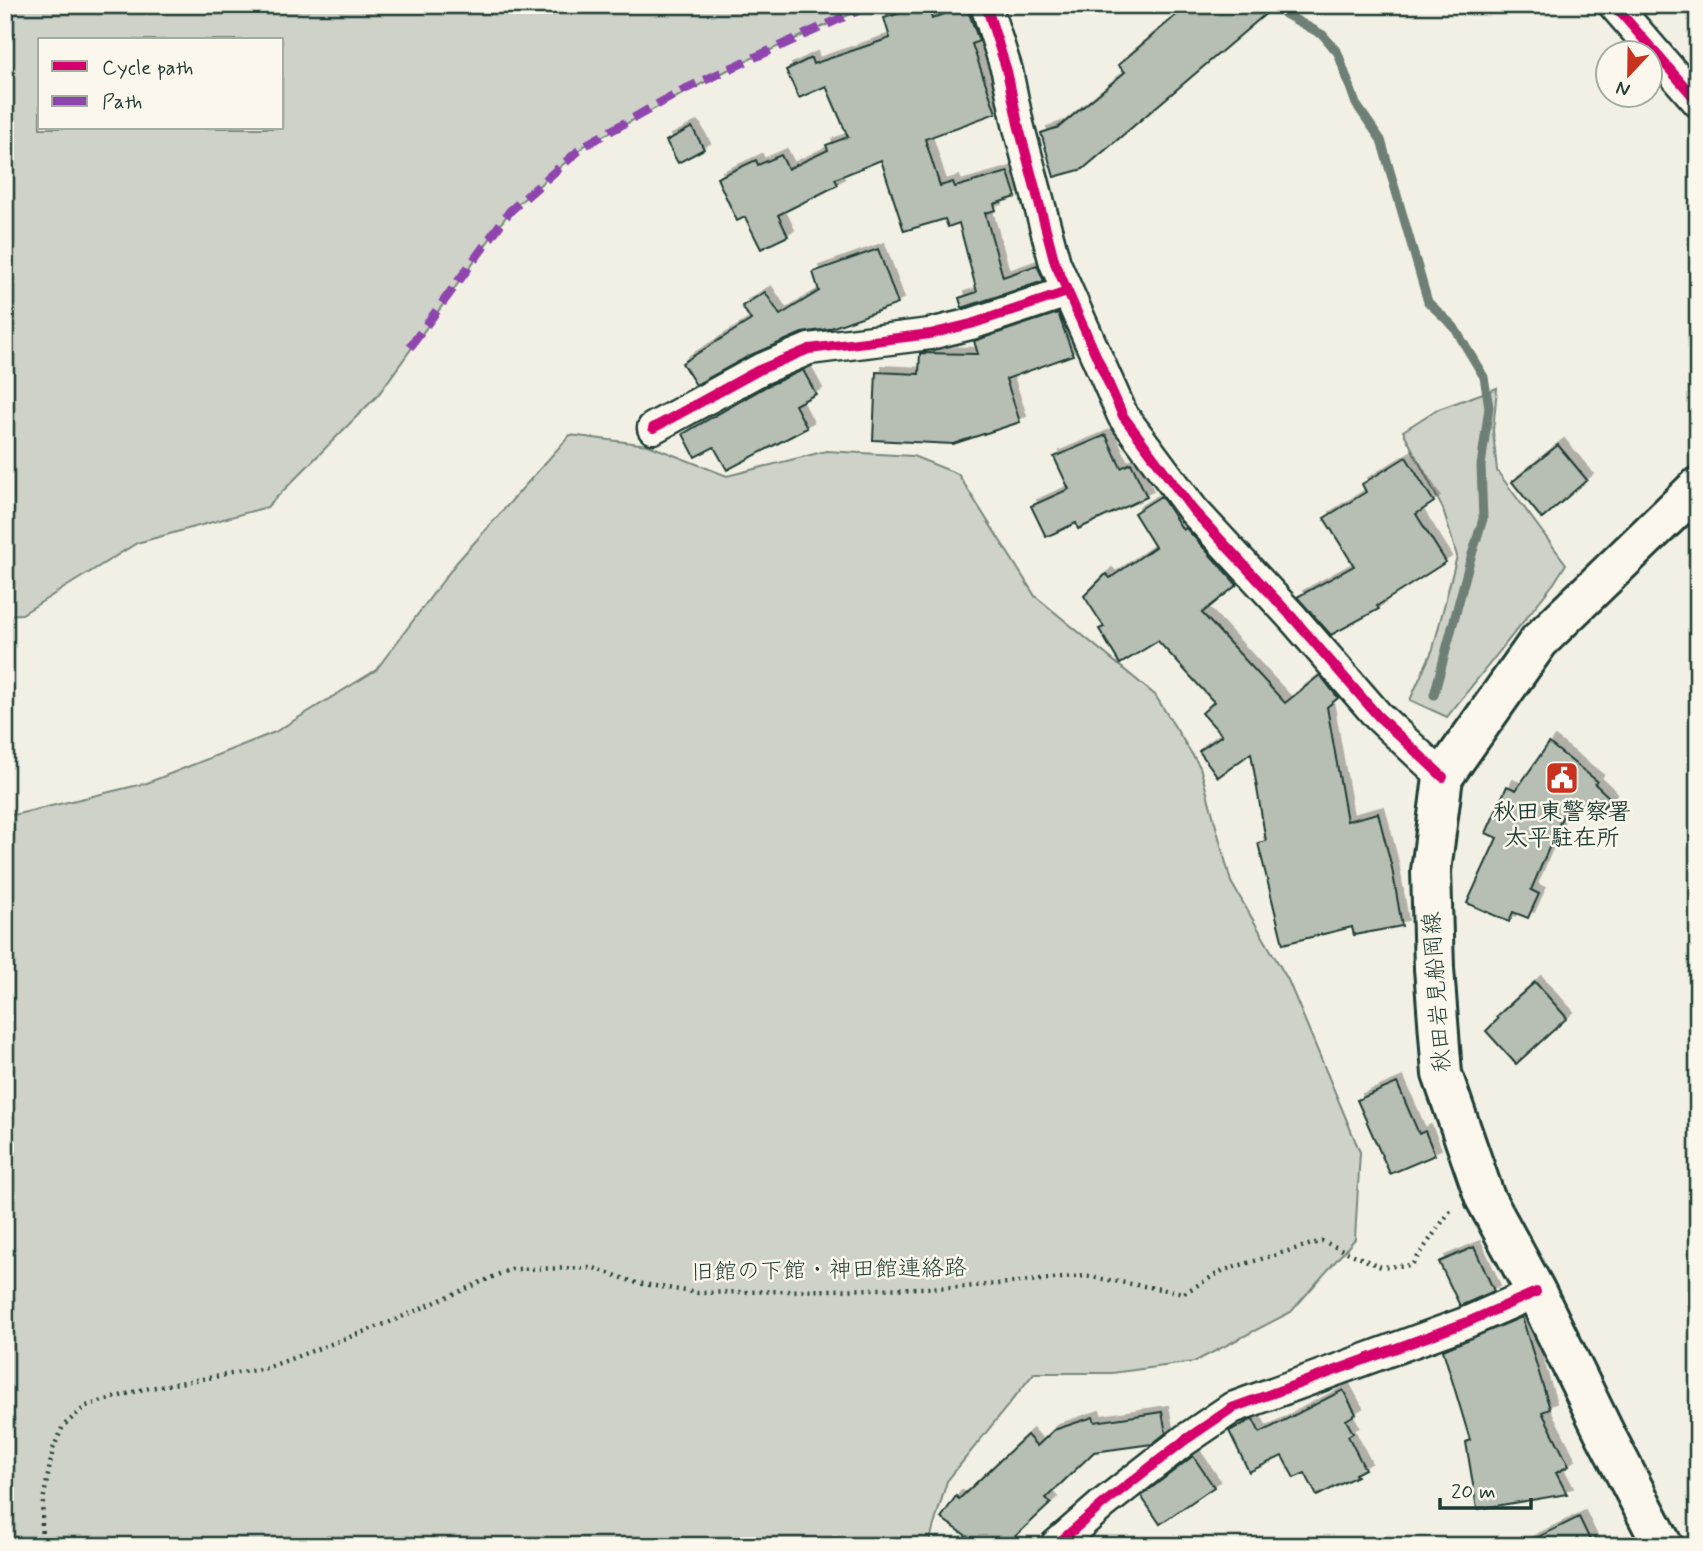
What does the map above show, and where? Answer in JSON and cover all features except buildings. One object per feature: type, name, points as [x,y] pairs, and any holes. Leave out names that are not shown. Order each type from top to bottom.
[{"type":"main road","name":"秋田岩見船岡線","points":[[1663,1546],[1536,1292],[1485,1198],[1442,1074],[1434,968],[1431,871],[1443,777],[1539,641],[1698,488]]},
{"type":"street","points":[[986,5],[1007,71],[1018,124],[1055,263],[1123,416],[1193,510],[1293,618],[1378,716],[1443,777]]},
{"type":"street","points":[[1614,5],[1698,102]]},
{"type":"street","points":[[653,428],[759,370],[809,349],[930,334],[971,324],[1068,292]]},
{"type":"street","points":[[1055,1546],[1154,1464],[1232,1408],[1465,1323],[1536,1292]]},
{"type":"shaded area","points":[[5,5],[871,5],[739,64],[584,146],[510,211],[378,395],[267,507],[137,543],[22,614],[5,615]]},
{"type":"shaded area","points":[[1497,388],[1493,431],[1497,471],[1566,564],[1554,583],[1447,717],[1410,700],[1433,649],[1457,556],[1443,509],[1403,431],[1436,410]]},
{"type":"shaded area","points":[[570,435],[648,445],[727,476],[826,451],[913,456],[958,474],[1035,596],[1155,695],[1200,767],[1231,882],[1288,980],[1360,1152],[1355,1239],[1291,1312],[1194,1362],[1112,1373],[1034,1373],[947,1481],[928,1546],[5,1546],[5,817],[147,783],[275,732],[376,670],[457,562]]},
{"type":"waterway","points":[[1280,5],[1285,14],[1323,35],[1338,53],[1356,104],[1381,140],[1428,302],[1454,327],[1484,377],[1489,407],[1481,466],[1483,519],[1434,695]]},
{"type":"marked path","points":[[410,347],[510,211],[584,146],[683,90],[870,5]]},
{"type":"cycle path","points":[[986,5],[1007,71],[1018,124],[1055,263],[1123,416],[1193,510],[1293,618],[1378,716],[1443,777]]},
{"type":"cycle path","points":[[1614,5],[1698,102]]},
{"type":"cycle path","points":[[653,428],[759,370],[809,349],[930,334],[971,324],[1067,292]]},
{"type":"cycle path","points":[[1055,1546],[1103,1504],[1185,1440],[1232,1408],[1465,1323],[1536,1292]]},
{"type":"place","name":"秋田東警察署 太平駐在所","points":[[1562,778]]}]
